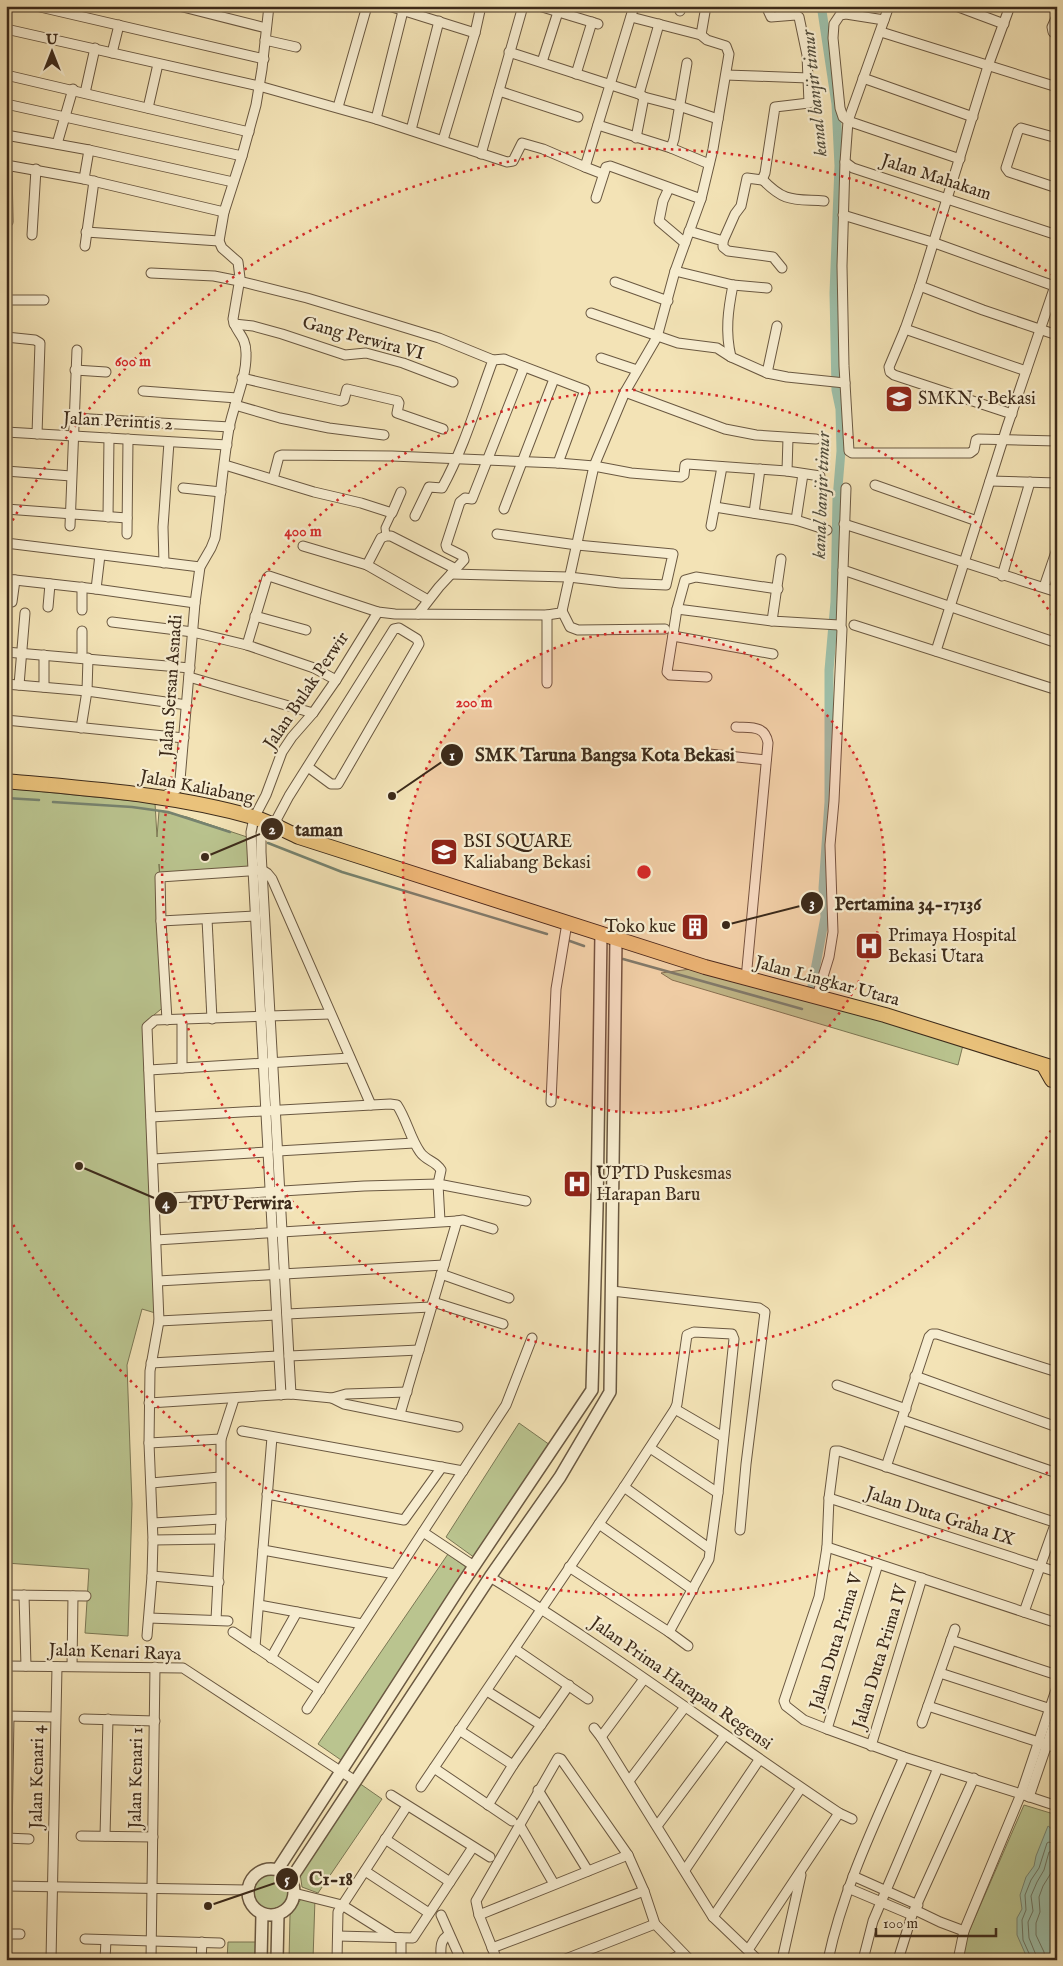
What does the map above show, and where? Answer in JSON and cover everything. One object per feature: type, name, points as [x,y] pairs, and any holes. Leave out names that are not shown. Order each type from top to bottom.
[{"type":"main road","name":"Jalan Kaliabang","points":[[6,781],[140,794],[208,806],[566,926],[601,945]]},
{"type":"main road","name":"Jalan Lingkar Utara","points":[[601,945],[788,989],[885,1015],[1050,1068],[1052,1080],[1057,1081]]},
{"type":"street","points":[[36,6],[264,58]]},
{"type":"street","points":[[179,6],[266,28]]},
{"type":"street","points":[[6,543],[200,567],[212,548],[230,427],[246,366],[246,344],[242,334],[234,324],[233,312],[239,281],[238,262],[222,248],[219,241],[224,212],[249,132],[259,86],[269,6]]},
{"type":"street","points":[[338,108],[367,6]]},
{"type":"street","points":[[389,6],[476,32]]},
{"type":"street","points":[[442,140],[476,32],[481,6]]},
{"type":"street","points":[[481,154],[523,6]]},
{"type":"street","points":[[539,6],[595,23],[576,74]]},
{"type":"street","points":[[585,167],[634,6]]},
{"type":"street","points":[[701,35],[706,6]]},
{"type":"street","points":[[762,179],[766,168],[775,107],[809,104],[807,55],[798,16],[771,16],[766,6]]},
{"type":"street","points":[[889,6],[848,121],[843,215],[840,383],[848,448],[852,453],[970,453],[974,450],[976,440],[1056,438]]},
{"type":"street","points":[[956,6],[1004,24]]},
{"type":"street","points":[[1010,6],[988,66],[960,159],[932,242],[920,286],[905,329],[888,367],[890,372],[1012,414]]},
{"type":"street","points":[[376,119],[403,11]]},
{"type":"street","points":[[542,62],[558,12]]},
{"type":"street","points":[[884,20],[846,14],[840,15],[834,24],[833,38],[840,108],[843,117],[848,121],[960,159]]},
{"type":"street","points":[[631,16],[701,35],[707,40],[723,44],[727,47],[729,54],[718,119],[701,199],[675,271],[657,336],[625,392],[594,466],[562,611],[570,627],[578,630],[665,629]]},
{"type":"street","points":[[1057,16],[1052,27],[1053,32],[1057,34]]},
{"type":"street","points":[[411,130],[439,21]]},
{"type":"street","points":[[636,138],[642,96],[659,24]]},
{"type":"street","points":[[112,53],[119,25]]},
{"type":"street","points":[[6,29],[259,86],[376,119],[511,163],[522,143],[543,149],[603,174]]},
{"type":"street","points":[[880,32],[1057,87]]},
{"type":"street","points":[[265,40],[296,46]]},
{"type":"street","points":[[85,93],[95,48]]},
{"type":"street","points":[[509,52],[718,119]]},
{"type":"street","points":[[671,148],[687,63]]},
{"type":"street","points":[[148,108],[158,64]]},
{"type":"street","points":[[6,75],[73,89],[249,132]]},
{"type":"street","points":[[726,75],[809,78]]},
{"type":"street","points":[[863,78],[973,117]]},
{"type":"street","points":[[58,144],[64,116],[73,89]]},
{"type":"street","points":[[499,91],[578,117]]},
{"type":"street","points":[[6,104],[242,156]]},
{"type":"street","points":[[598,125],[671,148],[709,164]]},
{"type":"street","points":[[1057,138],[1023,127],[1019,129],[1006,168],[1009,172],[1057,188]]},
{"type":"street","points":[[6,135],[89,150],[233,182]]},
{"type":"street","points":[[84,179],[89,150]]},
{"type":"street","name":"Jalan Mahakam","points":[[845,162],[854,168],[1057,234]]},
{"type":"street","points":[[8,222],[7,165],[94,181],[224,212]]},
{"type":"street","points":[[596,198],[606,167],[610,166],[701,199]]},
{"type":"street","points":[[32,235],[36,169]]},
{"type":"street","points":[[782,268],[772,257],[728,251],[723,247],[723,241],[735,214],[741,206],[747,178],[762,179],[782,197],[824,201]]},
{"type":"street","points":[[85,246],[94,181]]},
{"type":"street","points":[[669,188],[663,201],[659,221],[685,243]]},
{"type":"street","points":[[843,215],[932,242],[1056,284],[1026,370],[936,651]]},
{"type":"street","points":[[689,231],[723,241]]},
{"type":"street","points":[[86,232],[219,241]]},
{"type":"street","points":[[675,271],[733,285],[767,288]]},
{"type":"street","points":[[151,273],[214,276],[307,298],[440,338],[493,360],[504,359],[585,390],[558,464]]},
{"type":"street","points":[[615,282],[668,301]]},
{"type":"street","points":[[731,357],[727,340],[727,322],[733,285]]},
{"type":"street","points":[[920,286],[1057,335]]},
{"type":"street","points":[[6,300],[44,300]]},
{"type":"street","points":[[591,313],[678,343],[717,348],[731,357],[767,372],[787,377],[840,383]]},
{"type":"street","name":"Gang Perwira VI","points":[[234,324],[253,326],[282,334],[345,355],[366,353],[402,363],[454,382]]},
{"type":"street","points":[[767,372],[778,326]]},
{"type":"street","points":[[905,329],[1026,370]]},
{"type":"street","points":[[6,337],[35,340],[40,343],[37,434]]},
{"type":"street","points":[[70,526],[76,350]]},
{"type":"street","points":[[601,358],[637,370]]},
{"type":"street","points":[[415,516],[429,487],[442,488],[456,459],[493,360]]},
{"type":"street","points":[[418,614],[464,558],[446,545],[460,502],[465,498],[472,499],[524,367]]},
{"type":"street","points":[[75,370],[106,372]]},
{"type":"street","points":[[242,378],[341,401],[344,400],[347,389],[398,402],[397,413],[442,429]]},
{"type":"street","points":[[504,509],[554,379]]},
{"type":"street","points":[[143,391],[236,402],[280,418],[329,428],[384,435]]},
{"type":"street","points":[[625,392],[725,429],[756,435],[816,439]]},
{"type":"street","points":[[74,418],[230,427]]},
{"type":"street","name":"Jalan Perintis 2","points":[[6,432],[227,445]]},
{"type":"street","points":[[108,517],[109,438]]},
{"type":"street","points":[[787,471],[788,438]]},
{"type":"street","points":[[127,534],[128,440]]},
{"type":"street","points":[[164,563],[163,527],[168,442]]},
{"type":"street","points":[[273,479],[279,456],[282,455],[487,460],[594,466],[631,473],[681,477],[684,475],[685,465],[687,464],[787,471],[820,476]]},
{"type":"street","points":[[225,465],[392,513]]},
{"type":"street","points":[[711,526],[722,467]]},
{"type":"street","points":[[754,513],[760,469]]},
{"type":"street","points":[[6,471],[72,476]]},
{"type":"street","points":[[796,520],[803,474]]},
{"type":"street","points":[[990,481],[1057,483]]},
{"type":"street","points":[[1002,576],[1030,482]]},
{"type":"street","points":[[875,485],[977,521]]},
{"type":"street","points":[[184,488],[221,492]]},
{"type":"street","points":[[815,996],[829,957],[832,932],[830,845],[842,640],[840,626],[846,488]]},
{"type":"street","points":[[386,536],[385,528],[400,492]]},
{"type":"street","points":[[715,507],[796,520],[827,530]]},
{"type":"street","points":[[6,509],[127,518]]},
{"type":"street","points":[[844,524],[1057,592]]},
{"type":"street","points":[[367,565],[381,538],[391,536],[453,572],[569,577],[620,583],[666,585],[673,554],[577,545],[497,534]]},
{"type":"street","points":[[303,546],[367,565],[428,600]]},
{"type":"street","points":[[1044,587],[1057,548]]},
{"type":"street","points":[[96,589],[100,555]]},
{"type":"street","points":[[772,621],[781,559]]},
{"type":"street","name":"Jalan Sersan Asnadi","points":[[160,798],[178,788],[182,768],[192,632],[200,567]]},
{"type":"street","points":[[843,570],[1057,642]]},
{"type":"street","points":[[247,645],[269,576],[378,612],[547,615],[562,611]]},
{"type":"street","points":[[707,677],[670,674],[667,672],[677,609],[685,580],[690,577],[778,589]]},
{"type":"street","points":[[12,602],[11,579],[195,603]]},
{"type":"street","points":[[48,607],[50,584]]},
{"type":"street","points":[[82,587],[82,610]]},
{"type":"street","points":[[677,609],[772,621],[840,626]]},
{"type":"street","name":"Jalan Bulak Perwir","points":[[263,825],[266,795],[282,752],[292,737],[313,714],[378,612]]},
{"type":"street","points":[[19,684],[25,613]]},
{"type":"street","points":[[547,615],[547,683]]},
{"type":"street","points":[[255,616],[306,630]]},
{"type":"street","points":[[112,622],[192,632],[247,645],[314,668],[336,680]]},
{"type":"street","points":[[854,625],[1057,690]]},
{"type":"street","points":[[291,1394],[270,1017],[258,870],[251,832],[263,825],[289,796],[394,629],[399,628],[417,639],[419,644],[338,784],[331,784],[308,768]]},
{"type":"street","points":[[81,728],[87,691],[82,631]]},
{"type":"street","points":[[673,636],[774,654]]},
{"type":"street","points":[[6,652],[85,658],[189,673],[313,714]]},
{"type":"street","points":[[44,655],[44,686]]},
{"type":"street","points":[[6,684],[44,686],[187,705]]},
{"type":"street","points":[[6,720],[184,738]]},
{"type":"street","points":[[736,727],[761,730],[766,734],[768,743],[746,979]]},
{"type":"street","points":[[709,754],[766,760]]},
{"type":"street","points":[[256,852],[263,825]]},
{"type":"street","points":[[258,870],[255,916],[281,1395]]},
{"type":"street","points":[[167,1020],[160,877],[258,870],[267,873],[272,879],[371,1105]]},
{"type":"street","points":[[161,921],[255,916]]},
{"type":"street","points":[[207,919],[212,1019]]},
{"type":"street","points":[[550,1102],[556,989],[566,926]]},
{"type":"street","points":[[291,1879],[347,1776],[475,1566],[600,1392],[611,1390],[612,1291],[606,1176],[601,945]]},
{"type":"street","points":[[278,1869],[347,1776],[560,1477],[600,1392],[606,1176],[616,948]]},
{"type":"street","points":[[146,1636],[149,1618],[153,1540],[149,1403],[151,1363],[159,1321],[146,1027],[155,1020],[261,1018],[330,1014]]},
{"type":"street","points":[[182,1020],[182,1068]]},
{"type":"street","points":[[149,1070],[350,1058]]},
{"type":"street","points":[[151,1117],[397,1105],[414,1144],[422,1155],[435,1162],[442,1170],[438,1184],[440,1221]]},
{"type":"street","points":[[278,1150],[414,1144]]},
{"type":"street","points":[[153,1159],[268,1152]]},
{"type":"street","points":[[154,1199],[364,1186],[438,1184],[526,1201]]},
{"type":"street","points":[[156,1240],[463,1220],[493,1229]]},
{"type":"street","points":[[400,1414],[457,1221]]},
{"type":"street","points":[[158,1281],[284,1274],[442,1270],[508,1298]]},
{"type":"street","points":[[612,1291],[759,1308],[765,1312],[746,1464],[740,1530]]},
{"type":"street","points":[[287,1314],[432,1305],[503,1324]]},
{"type":"street","points":[[159,1321],[276,1315]]},
{"type":"street","points":[[420,1788],[488,1691],[675,1409],[687,1335],[694,1332],[732,1334],[734,1339],[718,1493],[708,1563],[669,1632]]},
{"type":"street","points":[[886,1467],[929,1337],[932,1334],[1057,1372]]},
{"type":"street","points":[[307,1709],[506,1406],[532,1338]]},
{"type":"street","points":[[289,1356],[419,1350]]},
{"type":"street","points":[[151,1363],[278,1356]]},
{"type":"street","points":[[916,1376],[1057,1427]]},
{"type":"street","points":[[837,1386],[906,1409]]},
{"type":"street","points":[[332,1398],[346,1394],[407,1392]]},
{"type":"street","points":[[149,1403],[291,1394],[332,1398],[344,1404],[458,1427]]},
{"type":"street","points":[[216,1620],[221,1519],[221,1439],[234,1399]]},
{"type":"street","points":[[675,1409],[723,1436]]},
{"type":"street","points":[[902,1420],[1057,1473]]},
{"type":"street","points":[[242,1431],[463,1471]]},
{"type":"street","points":[[255,1647],[272,1437]]},
{"type":"street","points":[[149,1443],[221,1439]]},
{"type":"street","points":[[650,1448],[718,1493]]},
{"type":"street","points":[[1024,1612],[1056,1521],[835,1451],[828,1498],[828,1547],[818,1605],[784,1701],[786,1706],[804,1720],[871,1746],[1057,1806]]},
{"type":"street","points":[[267,1494],[404,1520],[442,1468]]},
{"type":"street","points":[[151,1483],[220,1477]]},
{"type":"street","points":[[624,1488],[710,1549]]},
{"type":"street","name":"Jalan Duta Graha IX","points":[[828,1498],[1057,1572]]},
{"type":"street","points":[[153,1523],[221,1519]]},
{"type":"street","points":[[599,1524],[693,1590]]},
{"type":"street","name":"Jalan Prima Harapan Regensi","points":[[423,1532],[541,1609],[759,1760],[839,1813],[852,1819]]},
{"type":"street","points":[[153,1540],[220,1539]]},
{"type":"street","points":[[828,1547],[1057,1623]]},
{"type":"street","points":[[263,1550],[395,1574]]},
{"type":"street","name":"Jalan Duta Prima V","points":[[827,1729],[878,1564]]},
{"type":"street","points":[[569,1567],[688,1646]]},
{"type":"street","points":[[152,1576],[219,1582]]},
{"type":"street","name":"Jalan Duta Prima IV","points":[[871,1746],[922,1578]]},
{"type":"street","points":[[11,1595],[86,1596]]},
{"type":"street","points":[[24,1595],[26,1666]]},
{"type":"street","points":[[72,1666],[73,1596]]},
{"type":"street","points":[[259,1605],[362,1624]]},
{"type":"street","points":[[271,1658],[297,1612]]},
{"type":"street","points":[[149,1618],[228,1621]]},
{"type":"street","points":[[922,1723],[955,1629]]},
{"type":"street","points":[[233,1632],[320,1690]]},
{"type":"street","points":[[951,1640],[1057,1675]]},
{"type":"street","points":[[516,1649],[588,1699]]},
{"type":"street","name":"Jalan Kenari Raya","points":[[6,1666],[179,1667],[190,1671],[347,1776]]},
{"type":"street","name":"Jalan Kenari 4","points":[[51,1960],[57,1667]]},
{"type":"street","name":"Jalan Kenari 1","points":[[151,1960],[156,1667]]},
{"type":"street","points":[[940,1673],[1053,1710]]},
{"type":"street","points":[[601,1737],[644,1679]]},
{"type":"street","points":[[488,1805],[513,1765],[570,1685]]},
{"type":"street","points":[[958,1960],[964,1931],[1025,1795],[1043,1744],[1053,1710],[1057,1687]]},
{"type":"street","points":[[488,1691],[541,1725]]},
{"type":"street","points":[[928,1706],[1057,1748]]},
{"type":"street","points":[[629,1781],[685,1707]]},
{"type":"street","points":[[1043,1744],[1057,1715]]},
{"type":"street","points":[[29,1839],[7,1838],[8,1716],[55,1717]]},
{"type":"street","points":[[84,1719],[155,1721]]},
{"type":"street","points":[[105,1836],[108,1720]]},
{"type":"street","points":[[594,1728],[713,1917],[758,1960]]},
{"type":"street","points":[[460,1730],[513,1765]]},
{"type":"street","points":[[657,1826],[725,1735]]},
{"type":"street","points":[[828,1960],[839,1913],[848,1888],[904,1756]]},
{"type":"street","points":[[497,1960],[479,1915],[477,1899],[516,1823],[556,1758],[560,1758],[628,1855],[644,1891],[655,1924],[687,1957]]},
{"type":"street","points":[[685,1870],[759,1760]]},
{"type":"street","points":[[434,1768],[516,1823],[554,1884]]},
{"type":"street","points":[[863,1960],[873,1921],[938,1768]]},
{"type":"street","points":[[898,1960],[915,1910],[974,1778]]},
{"type":"street","points":[[713,1917],[801,1788]]},
{"type":"street","points":[[538,1790],[588,1871]]},
{"type":"street","points":[[391,1796],[490,1857]]},
{"type":"street","points":[[337,1960],[338,1912],[407,1806]]},
{"type":"street","points":[[748,1950],[839,1813]]},
{"type":"street","points":[[81,1836],[152,1838]]},
{"type":"street","points":[[385,1840],[450,1882]]},
{"type":"street","points":[[338,1936],[412,1938],[473,1847]]},
{"type":"street","points":[[479,1915],[628,1855]]},
{"type":"street","points":[[270,1868],[278,1869],[291,1879],[294,1893],[290,1906],[278,1914],[262,1914],[252,1906],[248,1898],[247,1886],[256,1874],[270,1868]]},
{"type":"street","points":[[782,1960],[802,1870]]},
{"type":"street","points":[[365,1871],[429,1913]]},
{"type":"street","points":[[853,1876],[886,1891],[915,1910],[964,1931]]},
{"type":"street","points":[[6,1886],[151,1890],[247,1890]]},
{"type":"street","points":[[848,1888],[881,1903],[915,1910]]},
{"type":"street","points":[[492,1948],[644,1891]]},
{"type":"street","points":[[294,1893],[342,1905],[397,1938]]},
{"type":"street","points":[[261,1960],[262,1914]]},
{"type":"street","points":[[277,1960],[278,1914]]},
{"type":"street","points":[[441,1915],[461,1960]]},
{"type":"street","points":[[563,1960],[655,1924]]},
{"type":"street","points":[[6,1960],[7,1934],[20,1934]]},
{"type":"street","points":[[441,1960],[441,1944],[444,1937],[450,1935]]},
{"type":"street","points":[[397,1938],[400,1960]]},
{"type":"street","points":[[85,1939],[220,1943]]},
{"type":"street","points":[[105,1960],[106,1940]]},
{"type":"street","points":[[201,1960],[202,1942]]},
{"type":"street","points":[[669,1960],[687,1957]]},
{"type":"shaded area","points":[[6,788],[155,803],[157,837],[159,811],[187,817],[250,838],[253,871],[160,877],[159,864],[166,1005],[143,1024],[162,1315],[142,1309],[127,1365],[132,1504],[128,1636],[85,1633],[89,1569],[6,1563]]},
{"type":"shaded area","points":[[705,967],[964,1041],[958,1065],[672,980],[661,973]]},
{"type":"shaded area","points":[[519,1423],[550,1445],[475,1558],[446,1537]]},
{"type":"shaded area","points":[[448,1554],[467,1568],[341,1760],[318,1744]]},
{"type":"shaded area","points":[[359,1783],[382,1799],[318,1893],[302,1887],[300,1873]]},
{"type":"shaded area","points":[[1024,1805],[1057,1815],[1057,1960],[963,1960],[967,1936]]},
{"type":"shaded area","points":[[276,1869],[288,1875],[293,1883],[293,1901],[288,1909],[280,1914],[266,1915],[254,1909],[249,1901],[248,1887],[254,1875],[262,1870]]},
{"type":"shaded area","points":[[315,1898],[313,1960],[289,1960],[290,1915],[301,1899]]},
{"type":"shaded area","points":[[228,1942],[257,1942],[256,1960],[227,1960]]},
{"type":"water","points":[[1048,1826],[1052,1829],[1054,1840],[1057,1841],[1057,1960],[1028,1960],[1017,1935],[1017,1918],[1022,1909],[1020,1895],[1026,1877],[1034,1866]]},
{"type":"waterway","name":"kanal banjir timur","points":[[812,986],[825,917],[823,888],[829,802],[829,670],[835,602],[837,499],[841,451],[840,409],[836,390],[834,293],[839,166],[836,104],[822,11],[818,6]]},
{"type":"waterway","points":[[6,798],[39,800]]},
{"type":"waterway","points":[[53,802],[132,807],[168,812],[230,832]]},
{"type":"waterway","points":[[268,843],[342,872],[547,934]]},
{"type":"waterway","points":[[567,940],[584,946]]},
{"type":"waterway","points":[[623,959],[802,1009]]},
{"type":"place","name":"SMKN 5 Bekasi","points":[[899,399]]},
{"type":"place","name":"SMK Taruna Bangsa Kota Bekasi","points":[[392,796]]},
{"type":"place","name":"BSI SQUARE Kaliabang Bekasi","points":[[444,852]]},
{"type":"place","name":"taman","points":[[205,857]]},
{"type":"place","name":"Pertamina 34-17136","points":[[726,925]]},
{"type":"place","name":"Toko kue","points":[[695,927]]},
{"type":"place","name":"Primaya Hospital Bekasi Utara","points":[[869,946]]},
{"type":"place","name":"TPU Perwira","points":[[79,1166]]},
{"type":"place","name":"UPTD Puskesmas Harapan Baru","points":[[577,1184]]},
{"type":"place","name":"C1-18","points":[[208,1906]]}]
